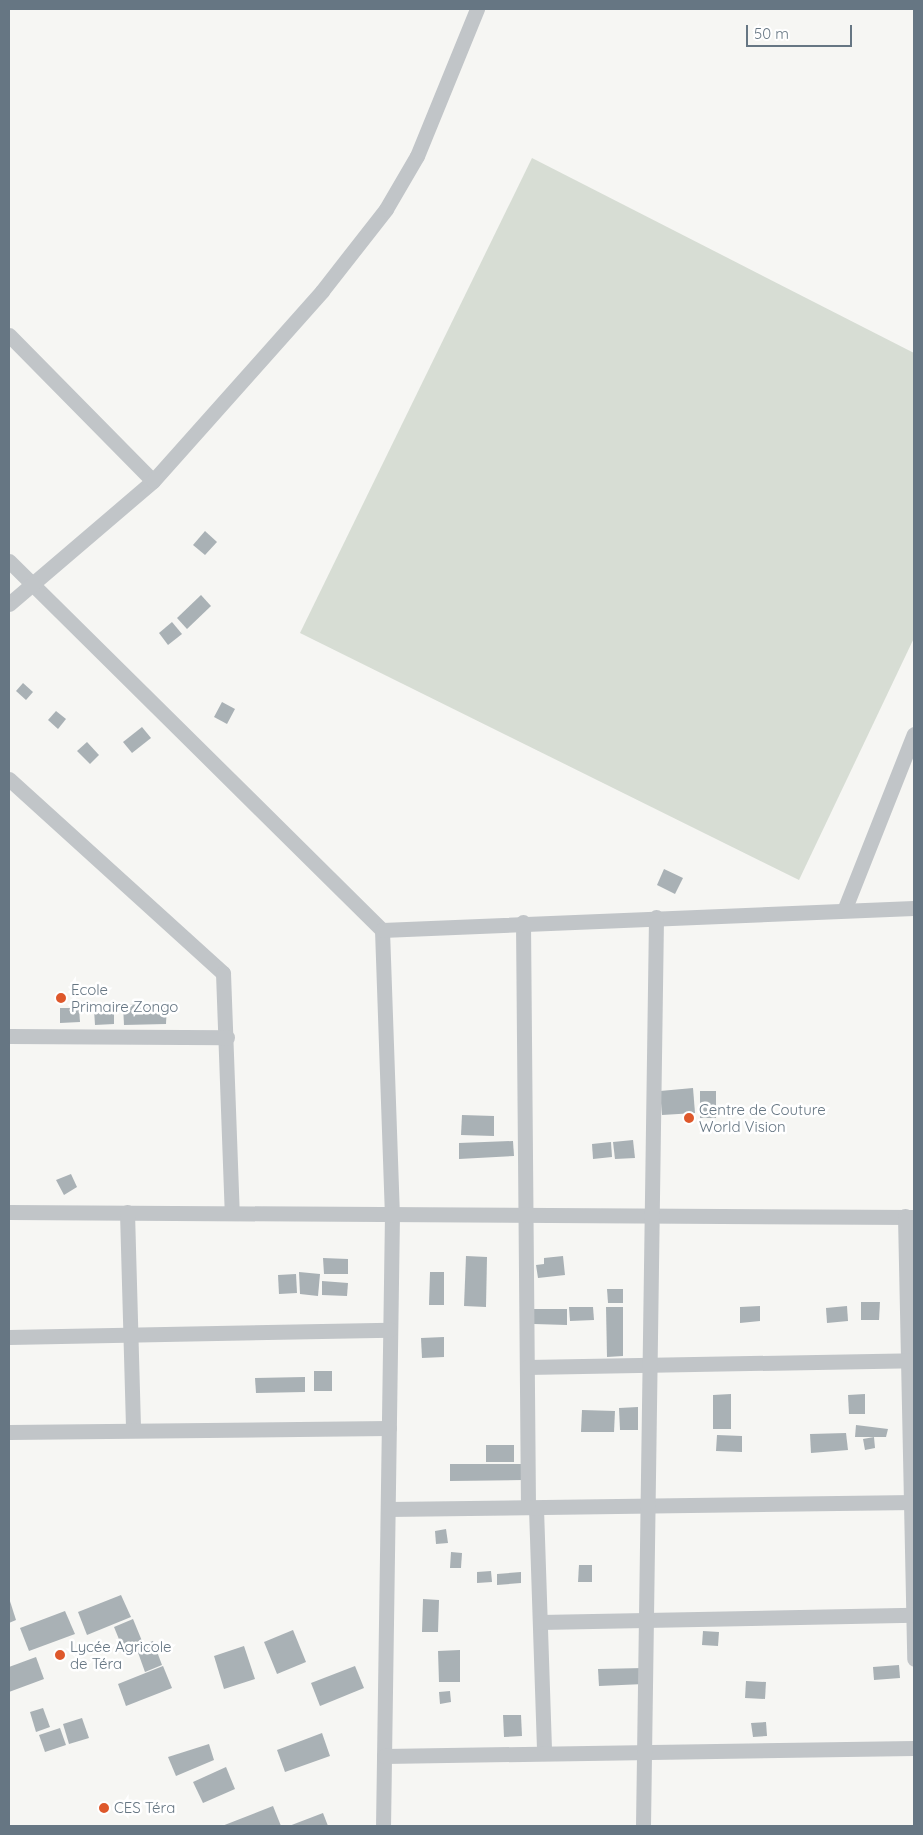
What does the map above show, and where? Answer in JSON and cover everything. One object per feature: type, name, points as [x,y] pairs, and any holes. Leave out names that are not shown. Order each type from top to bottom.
[{"type":"street","points":[[9,604],[30,582],[153,481],[322,290],[386,209],[417,156],[478,9]]},
{"type":"street","points":[[9,336],[153,481]]},
{"type":"street","points":[[9,561],[382,930],[392,1214],[383,1826]]},
{"type":"street","points":[[845,908],[914,734]]},
{"type":"street","points":[[9,779],[223,973],[227,1037],[232,1213]]},
{"type":"street","points":[[382,930],[845,908],[914,908]]},
{"type":"street","points":[[643,1826],[656,917]]},
{"type":"street","points":[[523,922],[527,1367],[532,1508],[540,1622],[544,1752]]},
{"type":"street","points":[[9,1036],[227,1037]]},
{"type":"street","points":[[9,1212],[909,1216],[914,1659]]},
{"type":"street","points":[[127,1212],[133,1430]]},
{"type":"street","points":[[9,1337],[390,1330]]},
{"type":"street","points":[[527,1367],[911,1360]]},
{"type":"street","points":[[9,1432],[389,1428]]},
{"type":"street","points":[[388,1509],[913,1502]]},
{"type":"street","points":[[540,1622],[914,1615]]},
{"type":"street","points":[[384,1756],[544,1752],[914,1748]]},
{"type":"shaded area","points":[[532,158],[914,353],[914,638],[799,880],[300,633]]},
{"type":"building","points":[[205,531],[217,542],[205,555],[193,545]]},
{"type":"building","points":[[201,595],[211,606],[187,629],[177,618]]},
{"type":"building","points":[[172,622],[182,634],[168,645],[159,633]]},
{"type":"building","points":[[23,683],[33,692],[26,700],[16,691]]},
{"type":"building","points":[[222,702],[235,709],[227,724],[214,717]]},
{"type":"building","points":[[56,711],[66,719],[58,729],[48,720]]},
{"type":"building","points":[[142,727],[151,738],[132,753],[123,742]]},
{"type":"building","points":[[87,742],[99,755],[90,764],[77,751]]},
{"type":"building","points":[[664,869],[683,878],[675,894],[657,885]]},
{"type":"building","points":[[167,1003],[166,1024],[124,1025],[123,1005]]},
{"type":"building","points":[[60,1008],[79,1008],[80,1022],[60,1023]]},
{"type":"building","points":[[94,1009],[114,1009],[114,1024],[95,1025]]},
{"type":"building","points":[[693,1088],[695,1113],[662,1115],[660,1091]]},
{"type":"building","points":[[700,1091],[716,1091],[716,1118],[700,1118]]},
{"type":"building","points":[[462,1115],[494,1116],[494,1136],[461,1135]]},
{"type":"building","points":[[633,1140],[635,1158],[615,1159],[613,1142]]},
{"type":"building","points":[[513,1141],[514,1156],[459,1159],[459,1143]]},
{"type":"building","points":[[611,1142],[612,1157],[593,1159],[592,1144]]},
{"type":"building","points":[[71,1174],[77,1187],[64,1195],[56,1180]]},
{"type":"building","points":[[466,1256],[487,1257],[486,1307],[464,1306]]},
{"type":"building","points":[[563,1256],[565,1275],[538,1278],[536,1265],[544,1264],[544,1258]]},
{"type":"building","points":[[323,1258],[348,1259],[348,1274],[324,1274]]},
{"type":"building","points":[[299,1272],[320,1274],[318,1296],[300,1294]]},
{"type":"building","points":[[430,1272],[444,1272],[444,1305],[429,1305]]},
{"type":"building","points":[[296,1274],[297,1293],[279,1294],[278,1275]]},
{"type":"building","points":[[322,1281],[348,1283],[347,1296],[322,1295]]},
{"type":"building","points":[[607,1289],[623,1289],[623,1303],[608,1303]]},
{"type":"building","points":[[861,1302],[880,1302],[879,1320],[861,1320]]},
{"type":"building","points":[[760,1306],[760,1321],[740,1323],[740,1307]]},
{"type":"building","points":[[847,1306],[848,1321],[827,1323],[826,1308]]},
{"type":"building","points":[[569,1307],[593,1307],[594,1320],[570,1321]]},
{"type":"building","points":[[606,1307],[623,1307],[623,1356],[607,1357]]},
{"type":"building","points":[[534,1309],[567,1309],[567,1325],[534,1324]]},
{"type":"building","points":[[444,1337],[444,1357],[422,1358],[421,1338]]},
{"type":"building","points":[[314,1371],[332,1371],[332,1391],[314,1391]]},
{"type":"building","points":[[305,1377],[305,1392],[256,1393],[255,1378]]},
{"type":"building","points":[[731,1394],[731,1429],[713,1429],[713,1395]]},
{"type":"building","points":[[865,1394],[865,1414],[849,1414],[848,1395]]},
{"type":"building","points":[[638,1407],[638,1430],[620,1430],[619,1408]]},
{"type":"building","points":[[582,1410],[615,1411],[614,1432],[581,1432]]},
{"type":"building","points":[[856,1425],[888,1429],[886,1437],[855,1437]]},
{"type":"building","points":[[846,1433],[848,1450],[811,1453],[810,1434]]},
{"type":"building","points":[[717,1435],[742,1436],[742,1452],[716,1451]]},
{"type":"building","points":[[874,1437],[875,1448],[865,1450],[863,1439]]},
{"type":"building","points":[[486,1445],[514,1445],[514,1462],[486,1462]]},
{"type":"building","points":[[450,1464],[523,1464],[523,1480],[450,1481]]},
{"type":"building","points":[[446,1529],[448,1543],[436,1544],[435,1531]]},
{"type":"building","points":[[451,1552],[462,1553],[461,1568],[450,1568]]},
{"type":"building","points":[[579,1565],[592,1565],[592,1582],[578,1582]]},
{"type":"building","points":[[491,1571],[492,1582],[477,1583],[477,1572]]},
{"type":"building","points":[[521,1572],[521,1583],[497,1585],[497,1574]]},
{"type":"building","points":[[121,1595],[131,1617],[87,1635],[78,1612]]},
{"type":"building","points":[[9,1598],[16,1620],[9,1623]]},
{"type":"building","points":[[423,1599],[439,1600],[438,1632],[422,1632]]},
{"type":"building","points":[[65,1611],[75,1634],[29,1651],[20,1628]]},
{"type":"building","points":[[133,1619],[142,1641],[123,1649],[114,1627]]},
{"type":"building","points":[[293,1630],[306,1662],[277,1674],[264,1642]]},
{"type":"building","points":[[703,1631],[719,1632],[718,1646],[702,1645]]},
{"type":"building","points":[[153,1641],[162,1665],[145,1672],[136,1647]]},
{"type":"building","points":[[244,1646],[255,1679],[224,1689],[214,1656]]},
{"type":"building","points":[[460,1650],[460,1682],[439,1682],[438,1651]]},
{"type":"building","points":[[36,1657],[44,1679],[9,1692],[9,1667]]},
{"type":"building","points":[[899,1665],[900,1678],[874,1680],[873,1667]]},
{"type":"building","points":[[163,1666],[172,1688],[126,1706],[118,1684]]},
{"type":"building","points":[[355,1666],[364,1688],[320,1706],[311,1683]]},
{"type":"building","points":[[644,1668],[644,1684],[599,1686],[598,1669]]},
{"type":"building","points":[[746,1681],[766,1682],[765,1699],[745,1698]]},
{"type":"building","points":[[450,1691],[451,1702],[440,1704],[439,1692]]},
{"type":"building","points":[[43,1708],[50,1727],[36,1732],[30,1712]]},
{"type":"building","points":[[503,1715],[521,1715],[522,1736],[504,1737]]},
{"type":"building","points":[[82,1718],[89,1738],[69,1744],[63,1724]]},
{"type":"building","points":[[766,1722],[767,1736],[753,1737],[751,1723]]},
{"type":"building","points":[[60,1728],[66,1745],[45,1752],[39,1735]]},
{"type":"building","points":[[322,1733],[330,1756],[285,1772],[277,1750]]},
{"type":"building","points":[[209,1744],[214,1760],[176,1776],[168,1757]]},
{"type":"building","points":[[226,1767],[235,1789],[203,1803],[193,1782]]},
{"type":"building","points":[[273,1806],[281,1826],[222,1826]]},
{"type":"building","points":[[323,1813],[328,1826],[289,1826]]},
{"type":"place","name":"Ecole Primaire Zongo","points":[[61,998]]},
{"type":"place","name":"Centre de Couture World Vision","points":[[689,1118]]},
{"type":"place","name":"Lycée Agricole de Téra","points":[[60,1655]]},
{"type":"place","name":"CES Téra","points":[[104,1808]]}]
